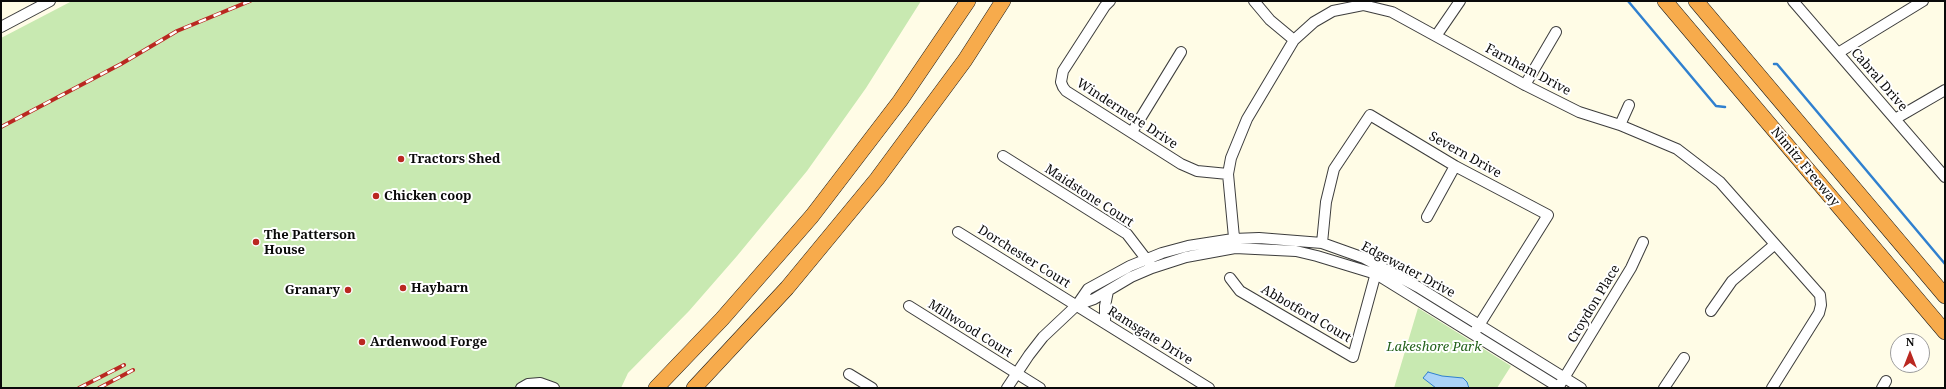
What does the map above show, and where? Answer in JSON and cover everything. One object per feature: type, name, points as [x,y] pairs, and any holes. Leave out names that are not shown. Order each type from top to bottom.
[{"type":"highway","points":[[656,388],[722,319],[812,216],[900,101],[968,1]]},
{"type":"highway","points":[[694,388],[787,288],[877,179],[965,60],[1003,1]]},
{"type":"highway","name":"Nimitz Freeway","points":[[1665,1],[1945,332]]},
{"type":"highway","name":"Nimitz Freeway","points":[[1696,1],[1945,296]]},
{"type":"street","points":[[1,27],[50,1]]},
{"type":"street","name":"Windermere Drive","points":[[1110,1],[1105,6],[1063,71],[1061,82],[1066,91],[1181,164],[1197,172],[1228,174]]},
{"type":"street","points":[[1254,1],[1270,20],[1294,40]]},
{"type":"street","points":[[1436,36],[1460,1]]},
{"type":"street","name":"Cabral Drive","points":[[1793,1],[1945,177]]},
{"type":"street","points":[[1903,1],[1910,9]]},
{"type":"street","points":[[1838,53],[1923,1]]},
{"type":"street","name":"Farnham Drive","points":[[1234,243],[1228,174],[1231,158],[1247,119],[1294,40],[1314,22],[1333,10],[1363,5],[1392,12],[1525,85],[1579,112],[1620,125],[1677,149],[1720,182],[1820,296],[1821,305],[1819,313],[1772,388]]},
{"type":"street","points":[[1525,85],[1556,32]]},
{"type":"street","points":[[1132,132],[1181,52]]},
{"type":"street","points":[[1896,119],[1945,90]]},
{"type":"street","points":[[1620,125],[1629,105]]},
{"type":"street","name":"Severn Drive","points":[[1322,243],[1326,202],[1334,169],[1370,115],[1455,166],[1548,215],[1477,330]]},
{"type":"street","name":"Maidstone Court","points":[[1004,156],[1127,234],[1149,264]]},
{"type":"street","points":[[1427,217],[1455,166]]},
{"type":"street","name":"Dorchester Court","points":[[958,232],[1077,305]]},
{"type":"street","name":"Edgewater Drive","points":[[1077,305],[1094,299],[1108,291],[1149,264],[1162,253],[1188,246],[1234,243],[1266,238],[1322,243],[1364,258],[1377,270]]},
{"type":"street","name":"Croydon Place","points":[[1559,388],[1631,268],[1643,242]]},
{"type":"street","name":"Edgewater Drive","points":[[1234,243],[1296,251],[1377,270],[1418,287],[1559,388]]},
{"type":"street","points":[[1711,311],[1732,281],[1774,245]]},
{"type":"street","name":"Edgewater Drive","points":[[1007,388],[1016,373],[1044,337],[1077,305],[1088,289],[1130,266],[1149,264]]},
{"type":"street","name":"Abbotford Court","points":[[1230,278],[1240,290],[1353,357],[1377,270]]},
{"type":"street","points":[[1106,323],[1105,306],[1108,291]]},
{"type":"street","name":"Ramsgate Drive","points":[[1077,305],[1209,388]]},
{"type":"street","name":"Millwood Court","points":[[909,306],[1040,388]]},
{"type":"street","name":"Edgewater Drive","points":[[1477,330],[1565,377],[1581,388]]},
{"type":"street","points":[[1664,388],[1684,358]]},
{"type":"street","points":[[849,374],[872,388]]},
{"type":"street","points":[[521,388],[528,384],[540,383],[554,388]]},
{"type":"green space","points":[[72,1],[921,1],[866,88],[807,171],[737,256],[689,311],[628,373],[621,388],[1,388],[1,38]]},
{"type":"green space","name":"Lakeshore Park","points":[[1418,308],[1511,366],[1497,388],[1469,388],[1469,385],[1437,375],[1436,388],[1394,388]]},
{"type":"water","points":[[1428,372],[1442,376],[1463,378],[1467,382],[1469,388],[1436,388],[1423,378]]},
{"type":"waterway","points":[[1628,1],[1716,106],[1725,107]]},
{"type":"waterway","points":[[1774,64],[1777,64],[1945,264]]},
{"type":"railway","points":[[1,127],[121,64],[177,31],[250,1]]},
{"type":"railway","points":[[79,388],[124,365]]},
{"type":"railway","points":[[99,388],[133,370]]},
{"type":"place","name":"Tractors Shed","points":[[401,159]]},
{"type":"place","name":"Chicken coop","points":[[376,196]]},
{"type":"place","name":"The Patterson House","points":[[256,242]]},
{"type":"place","name":"Haybarn","points":[[403,288]]},
{"type":"place","name":"Granary","points":[[348,290]]},
{"type":"place","name":"Ardenwood Forge","points":[[362,342]]}]
